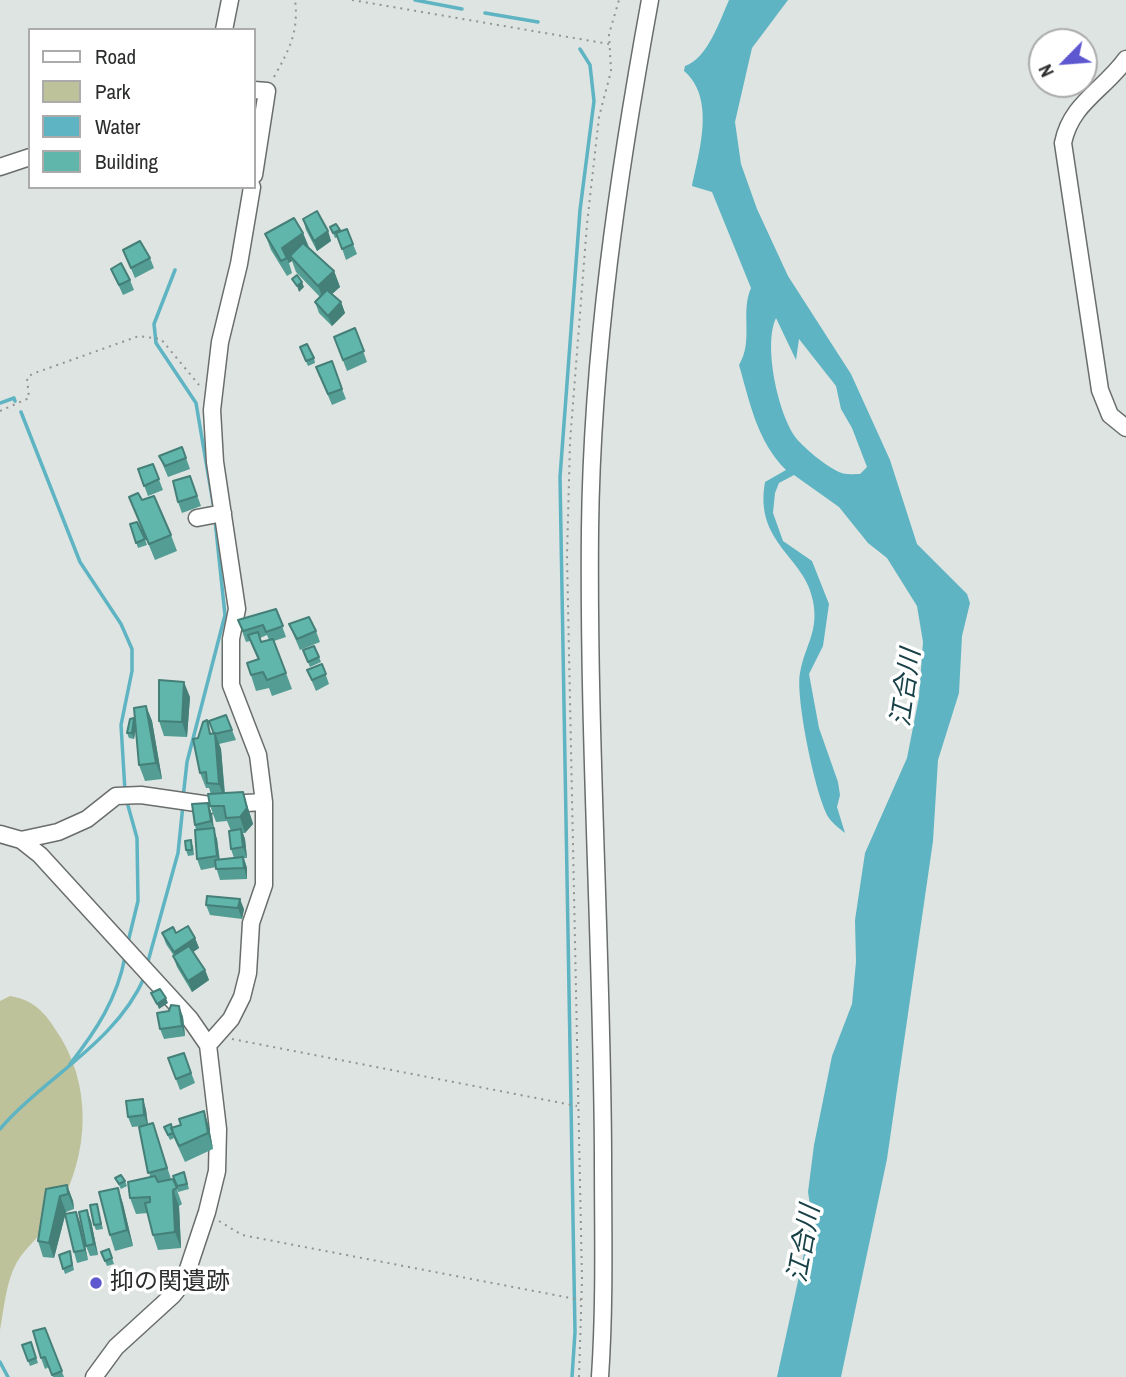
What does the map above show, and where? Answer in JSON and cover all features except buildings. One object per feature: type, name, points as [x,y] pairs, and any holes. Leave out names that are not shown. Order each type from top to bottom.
[{"type":"street","points":[[224,28],[230,0]]},
{"type":"street","points":[[600,1377],[604,1296],[590,530],[593,440],[621,160],[650,0]]},
{"type":"street","points":[[1126,59],[1118,70],[1082,101],[1066,125],[1063,143],[1100,390],[1110,415],[1126,428]]},
{"type":"street","points":[[256,147],[260,90]]},
{"type":"street","points":[[0,167],[28,158]]},
{"type":"street","points":[[94,1377],[116,1347],[173,1295],[184,1281],[207,1212],[220,1149],[213,1041],[242,997],[248,974],[251,923],[264,885],[264,802],[258,755],[231,685],[231,639],[237,609],[215,462],[213,393],[220,342],[239,264],[252,189]]},
{"type":"street","points":[[197,518],[223,513]]},
{"type":"street","points":[[21,840],[58,832],[126,796],[210,805],[264,802]]},
{"type":"street","points":[[0,834],[21,840],[40,855],[213,1041]]},
{"type":"path","points":[[260,90],[294,41],[298,21],[295,0]]},
{"type":"path","points":[[352,0],[610,44],[609,34],[619,0]]},
{"type":"path","points":[[0,411],[29,398],[27,378],[32,374],[139,336],[160,340],[200,386],[213,393]]},
{"type":"path","points":[[213,1041],[579,1107]]},
{"type":"path","points":[[207,1212],[242,1236],[582,1301]]},
{"type":"green space","points":[[10,996],[35,1006],[61,1038],[79,1083],[82,1130],[73,1177],[63,1200],[51,1221],[25,1251],[13,1270],[0,1330],[0,1001]]},
{"type":"water","points":[[729,0],[788,0],[752,48],[735,122],[741,164],[757,209],[788,276],[851,374],[890,460],[917,544],[967,594],[970,603],[962,636],[959,693],[938,760],[933,841],[887,1159],[841,1377],[777,1377],[812,1217],[808,1192],[814,1145],[832,1056],[852,1004],[856,962],[855,920],[865,853],[907,758],[919,697],[923,642],[917,606],[887,558],[868,543],[839,507],[794,475],[779,483],[773,513],[783,541],[812,561],[829,604],[823,646],[809,674],[819,728],[838,782],[840,795],[837,807],[845,833],[831,820],[818,791],[801,703],[800,673],[813,630],[813,601],[801,572],[773,535],[764,503],[765,482],[786,470],[761,434],[739,365],[746,346],[747,307],[751,288],[712,192],[692,186],[701,142],[702,110],[694,82],[684,71],[685,66],[693,62],[707,47]],"holes":[[[776,318],[796,360],[799,339],[836,386],[841,409],[852,428],[867,467],[860,474],[841,473],[828,466],[800,442],[789,427],[774,379],[771,345]]]},
{"type":"waterway","points":[[415,0],[462,9]]},
{"type":"waterway","points":[[485,13],[538,22]]},
{"type":"waterway","points":[[572,1377],[575,1332],[560,477],[580,210],[594,101],[590,65],[580,49]]},
{"type":"waterway","points":[[175,270],[154,324],[156,343],[196,403],[214,509]]},
{"type":"waterway","points":[[0,403],[14,398],[15,401]]},
{"type":"waterway","points":[[21,412],[80,562],[121,624],[132,649],[132,671],[121,725],[125,791]]},
{"type":"waterway","points":[[183,798],[187,762],[225,615],[215,520]]},
{"type":"waterway","points":[[127,802],[137,838],[138,901],[128,942]]},
{"type":"waterway","points":[[147,965],[178,853],[183,805]]},
{"type":"waterway","points":[[70,1064],[111,1001],[125,957]]},
{"type":"waterway","points":[[0,1129],[38,1092],[99,1040],[117,1021],[145,976]]},
{"type":"waterway","points":[[0,1362],[8,1377]]},
{"type":"place","name":"抑の関遺跡","points":[[96,1283]]},
{"type":"water label","name":"江合川","points":[[907,688]]},
{"type":"water label","name":"江合川","points":[[805,1244]]}]
